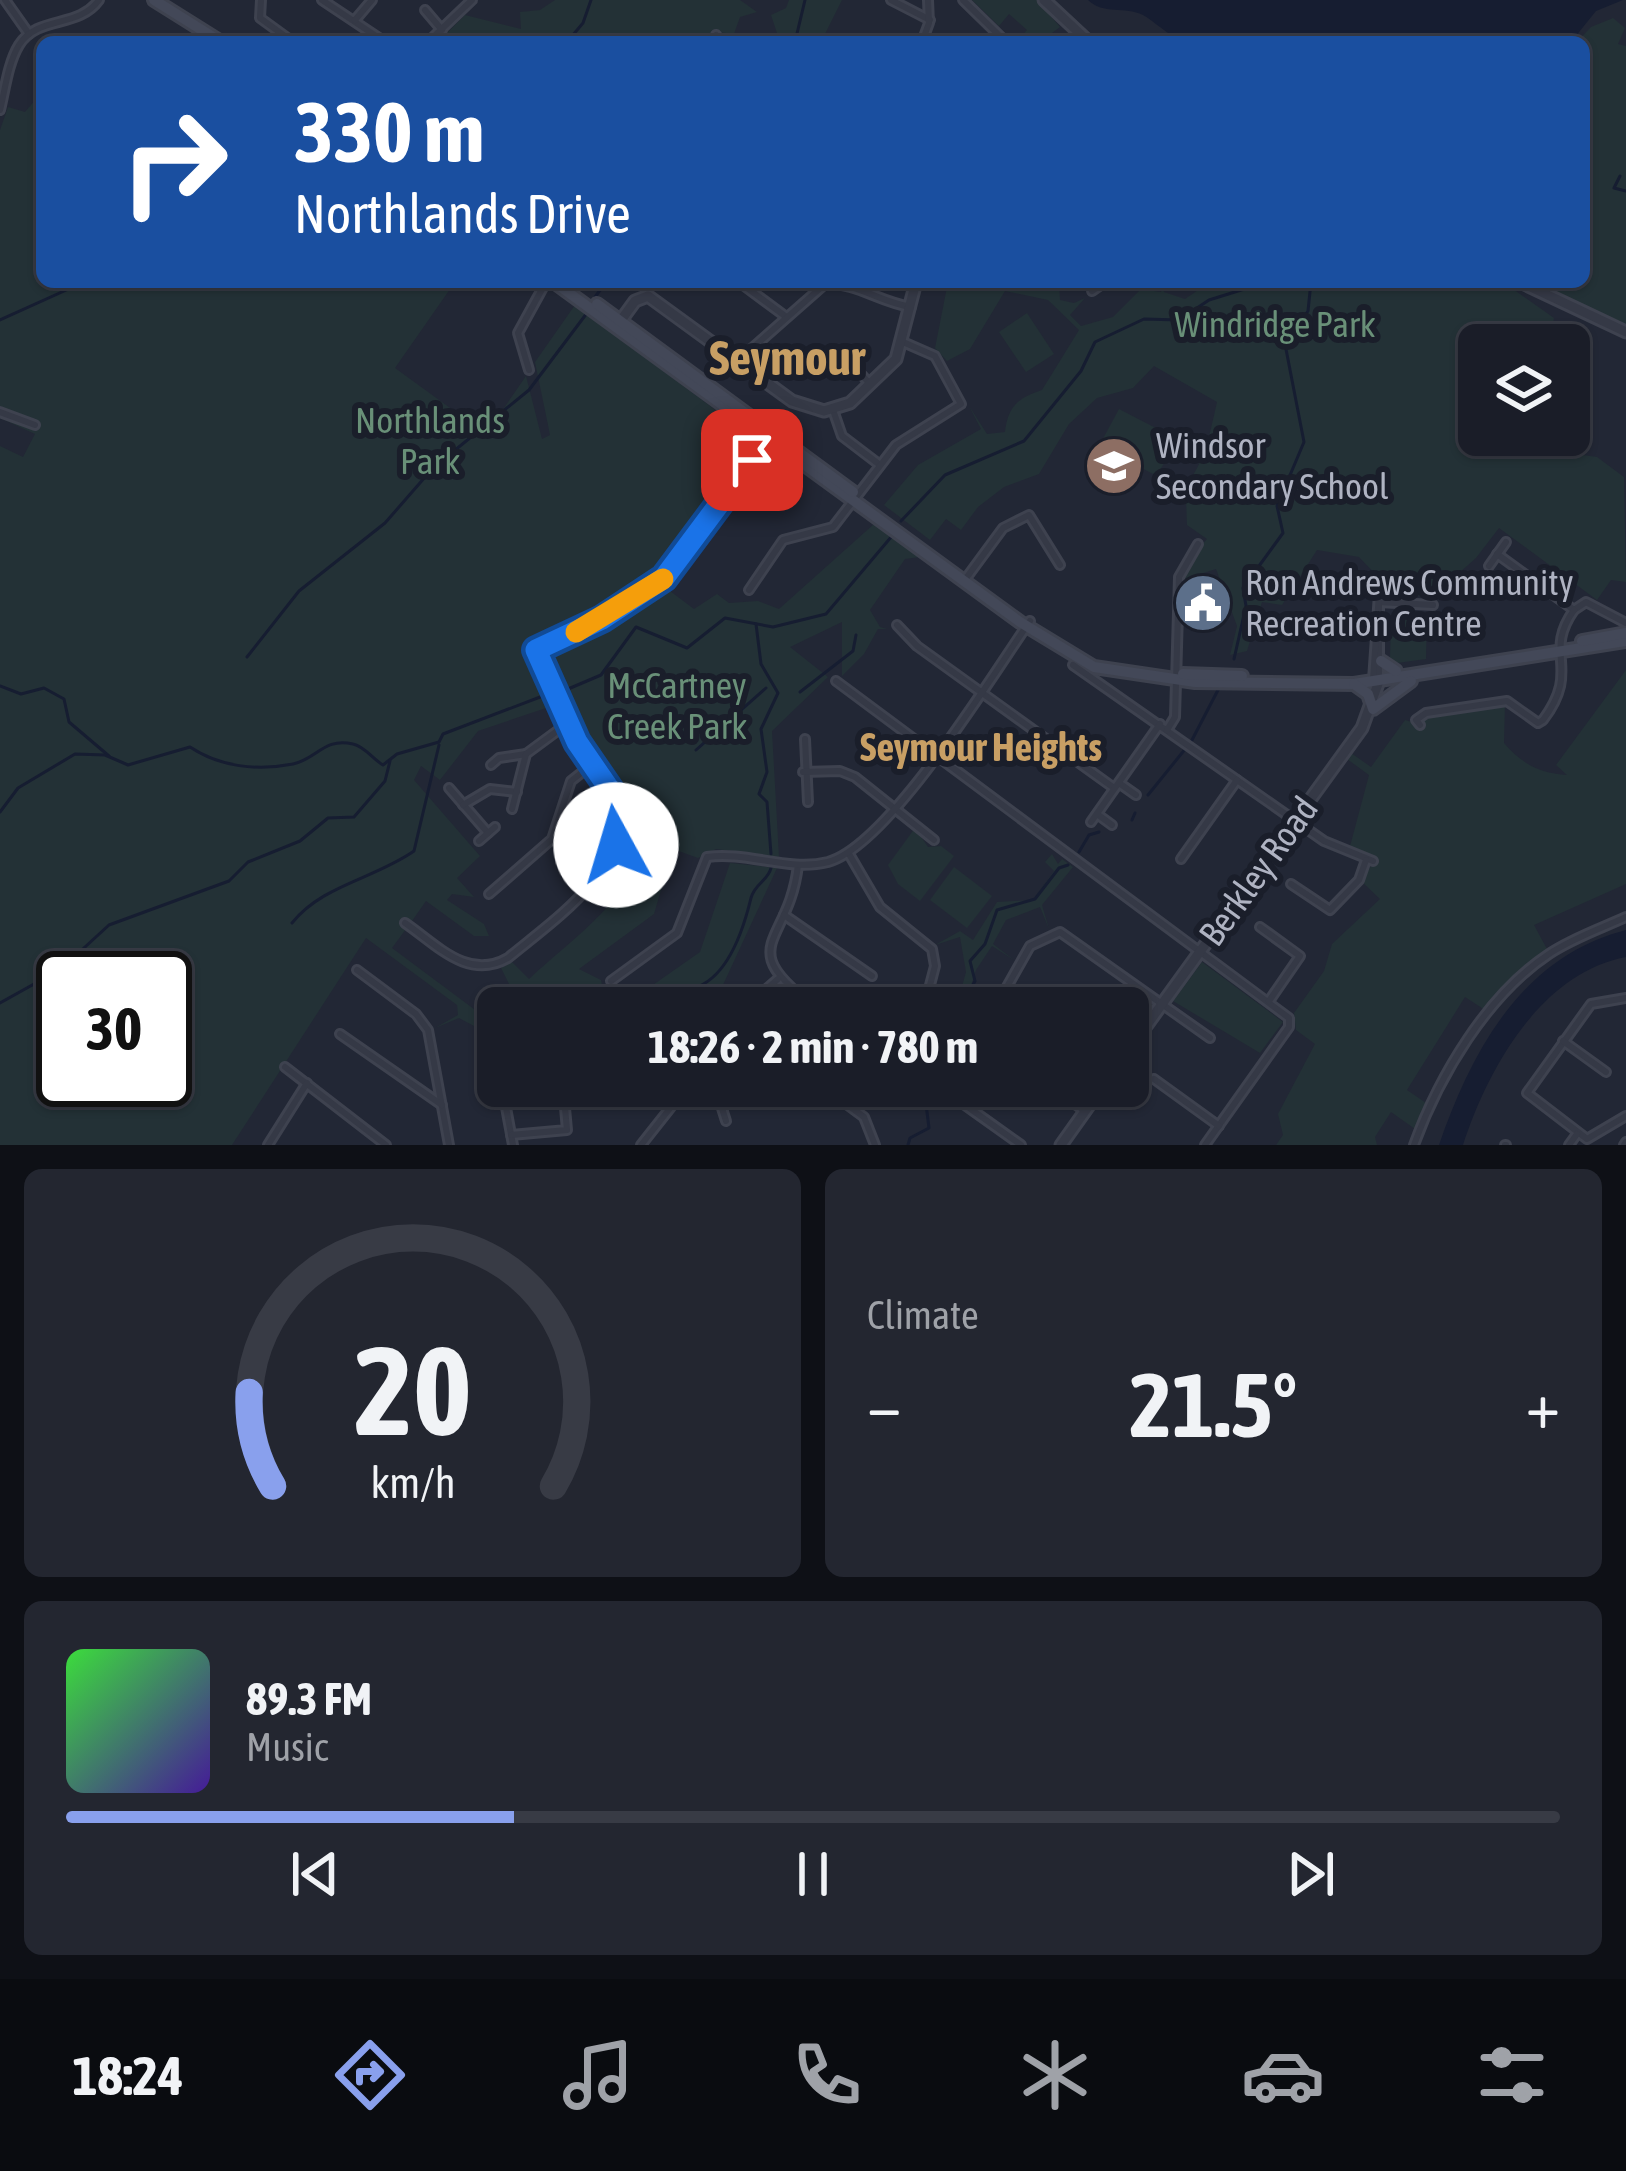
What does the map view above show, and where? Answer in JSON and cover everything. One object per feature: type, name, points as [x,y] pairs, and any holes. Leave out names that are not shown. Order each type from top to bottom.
[{"type":"main road","points":[[142,0],[199,36]]},
{"type":"main road","points":[[154,0],[211,36]]},
{"type":"main road","points":[[560,288],[618,324]]},
{"type":"main road","points":[[573,288],[856,499],[1094,667],[1176,677],[1354,684],[1396,671],[1626,637]]},
{"type":"main road","points":[[775,440],[856,499]]},
{"type":"main road","points":[[763,455],[794,458]]},
{"type":"main road","points":[[1176,677],[1431,673],[1560,648]]},
{"type":"main road","points":[[1354,684],[1368,694],[1373,709],[1398,687],[1431,673]]},
{"type":"street","points":[[5,0],[29,34]]},
{"type":"street","points":[[0,110],[15,52],[29,34],[81,19],[99,0]]},
{"type":"street","points":[[261,0],[260,18],[285,36]]},
{"type":"street","points":[[322,0],[378,36]]},
{"type":"street","points":[[355,21],[372,0]]},
{"type":"street","points":[[435,36],[472,0]]},
{"type":"street","points":[[891,0],[929,20]]},
{"type":"street","points":[[924,36],[928,0]]},
{"type":"street","points":[[963,0],[1000,36]]},
{"type":"street","points":[[1044,0],[1083,36]]},
{"type":"street","points":[[425,10],[442,30]]},
{"type":"street","points":[[371,36],[374,33]]},
{"type":"street","points":[[529,370],[518,333],[546,288]]},
{"type":"street","points":[[747,288],[784,316]]},
{"type":"street","points":[[740,359],[820,288]]},
{"type":"street","points":[[860,288],[883,302],[910,308]]},
{"type":"street","points":[[618,324],[635,301],[648,296],[801,406],[833,410],[871,385],[893,363],[903,342],[915,288]]},
{"type":"street","points":[[1092,291],[1096,288]]},
{"type":"street","points":[[1533,288],[1626,332]]},
{"type":"street","points":[[748,590],[783,540],[829,530],[904,436],[961,404],[935,356],[903,342]]},
{"type":"street","points":[[840,351],[871,385]]},
{"type":"street","points":[[833,410],[842,436],[880,465]]},
{"type":"street","points":[[0,412],[35,425]]},
{"type":"street","points":[[405,923],[468,965],[486,967],[508,958],[602,873],[614,855],[621,806],[591,766],[536,650],[602,619],[664,578],[740,470],[775,440]]},
{"type":"street","points":[[966,578],[1003,528],[1029,515],[1060,565]]},
{"type":"street","points":[[1489,566],[1506,542]]},
{"type":"street","points":[[1091,822],[1175,717],[1179,578],[1198,544]]},
{"type":"street","points":[[1497,554],[1574,610]]},
{"type":"street","points":[[1379,598],[1433,605]]},
{"type":"street","name":"Berkley Road","points":[[1377,676],[1379,598]]},
{"type":"street","name":"Berkley Road","points":[[1149,1022],[1373,709],[1379,598]]},
{"type":"street","points":[[1420,725],[1415,720],[1426,713],[1502,701],[1538,723],[1562,692],[1559,633],[1574,610],[1586,602],[1626,623]]},
{"type":"street","points":[[611,981],[677,933],[707,857],[798,865],[848,854],[895,806],[1028,624]]},
{"type":"street","points":[[897,625],[917,646],[1136,795]]},
{"type":"street","points":[[1073,665],[1295,821],[1334,846],[1370,860],[1359,880],[1330,910],[1291,884]]},
{"type":"street","points":[[836,681],[1291,1021],[1205,1145]]},
{"type":"street","points":[[491,765],[499,758],[526,754],[568,723]]},
{"type":"street","points":[[805,739],[808,802]]},
{"type":"street","points":[[512,809],[526,754]]},
{"type":"street","points":[[489,894],[552,839],[571,781],[591,766]]},
{"type":"street","points":[[803,772],[849,774],[934,840]]},
{"type":"street","points":[[1180,859],[1238,780]]},
{"type":"street","points":[[449,788],[491,830],[479,842]]},
{"type":"street","points":[[463,806],[490,789],[517,792]]},
{"type":"street","points":[[1097,814],[1112,825]]},
{"type":"street","points":[[848,854],[880,907],[932,949],[935,966],[929,987]]},
{"type":"street","points":[[788,987],[778,979],[768,956],[798,865]]},
{"type":"street","points":[[784,915],[872,976]]},
{"type":"street","points":[[1414,1145],[1444,1083],[1503,993],[1554,951],[1626,917]]},
{"type":"street","points":[[1260,927],[1300,956],[1268,1001]]},
{"type":"street","points":[[1006,987],[1030,946],[1042,935],[1060,932],[1140,987]]},
{"type":"street","points":[[357,970],[416,1014],[428,1030],[449,1145]]},
{"type":"street","points":[[769,987],[778,979]]},
{"type":"street","points":[[1149,993],[1210,1038]]},
{"type":"street","points":[[1626,998],[1596,1000],[1527,1093],[1576,1134],[1593,1138],[1617,1117],[1626,1117]]},
{"type":"street","points":[[340,1034],[442,1105]]},
{"type":"street","points":[[1563,1041],[1606,1072]]},
{"type":"street","points":[[285,1067],[386,1145]]},
{"type":"street","points":[[1154,1079],[1219,1126]]},
{"type":"street","points":[[268,1145],[308,1084]]},
{"type":"street","points":[[506,1107],[512,1140],[567,1130],[565,1107]]},
{"type":"street","points":[[641,1145],[671,1107]]},
{"type":"street","points":[[722,1107],[726,1120]]},
{"type":"street","points":[[850,1107],[864,1118],[875,1145]]},
{"type":"street","points":[[968,1107],[1021,1145]]},
{"type":"street","points":[[1079,1107],[1085,1111]]},
{"type":"street","points":[[1061,1145],[1088,1107]]},
{"type":"street","points":[[1569,1145],[1576,1134]]},
{"type":"green space","points":[[555,0],[740,0],[757,12],[740,17],[734,34],[717,32],[716,36],[444,36],[465,15],[521,29],[520,12],[540,10]]},
{"type":"green space","points":[[789,0],[842,0],[824,36],[778,36],[771,15],[786,8]]},
{"type":"green space","points":[[972,0],[1037,0],[1060,27],[1048,36],[1022,36],[1027,30],[1009,14],[999,26]]},
{"type":"green space","points":[[1613,18],[1625,28],[1618,44],[1626,46],[1626,324],[1545,288],[1590,288],[1590,36],[1583,36]]},
{"type":"green space","name":"Northlands Park","points":[[36,99],[36,288],[451,288],[395,368],[486,434],[526,376],[542,439],[550,435],[535,362],[575,305],[749,435],[740,447],[742,455],[662,573],[526,649],[555,705],[478,731],[440,780],[421,766],[414,780],[480,856],[457,878],[474,897],[452,894],[447,900],[484,924],[489,936],[474,936],[426,901],[412,921],[400,922],[406,929],[392,948],[477,1011],[477,1028],[459,1018],[435,1028],[458,1015],[457,1005],[366,938],[232,1145],[0,1145],[0,446],[23,457],[35,434],[0,418],[0,130],[8,107],[25,112]]},
{"type":"green space","name":"Windridge Park","points":[[947,288],[1059,288],[1060,300],[1074,303],[1085,298],[1070,315],[1081,326],[1113,317],[1141,289],[1161,292],[1163,288],[1185,299],[1201,288],[1512,288],[1554,318],[1553,324],[1458,324],[1458,456],[1590,456],[1624,477],[1626,582],[1611,580],[1597,600],[1499,528],[1476,558],[1433,596],[1396,596],[1359,557],[1317,550],[1282,605],[1262,602],[1247,651],[1230,655],[1237,626],[1216,569],[1185,579],[1186,562],[1207,539],[1187,525],[1186,500],[1177,495],[1199,463],[1217,402],[1154,366],[1133,388],[1097,398],[1069,424],[1039,474],[1004,487],[978,507],[961,530],[946,519],[930,540],[884,505],[918,465],[981,429],[969,406],[987,434],[1005,432],[1012,409],[1042,390],[1079,330],[1048,300],[1005,291],[970,349],[947,361],[935,348]]},
{"type":"green space","points":[[1027,313],[1054,354],[1026,372],[999,332]]},
{"type":"green space","points":[[1119,409],[1177,439],[1157,476],[1099,446]]},
{"type":"green space","name":"McCartney Creek Park","points":[[874,524],[920,557],[905,559],[870,610],[880,627],[887,629],[878,629],[864,654],[842,676],[842,622],[790,647],[828,677],[772,731],[779,857],[716,849],[698,858],[673,849],[654,914],[579,969],[601,980],[602,987],[510,987],[501,968],[512,962],[529,979],[617,896],[648,830],[588,746],[545,650],[662,585],[694,609],[717,594],[729,603],[758,601],[779,609]]},
{"type":"green space","points":[[1401,609],[1427,614],[1426,659],[1397,663],[1390,659],[1391,619]]},
{"type":"green space","points":[[1626,670],[1626,884],[1534,925],[1547,949],[1506,983],[1485,1010],[1465,997],[1407,1090],[1426,1103],[1415,1129],[1391,1112],[1375,1137],[1377,1145],[1276,1145],[1283,1135],[1278,1114],[1315,1044],[1296,1030],[1294,1013],[1324,971],[1332,944],[1380,899],[1361,881],[1373,863],[1349,850],[1369,775],[1347,759],[1351,753],[1371,767],[1405,720],[1418,724],[1426,715],[1505,704],[1504,743],[1532,766],[1567,775],[1556,765]]},
{"type":"green space","points":[[915,828],[928,847],[941,846],[954,856],[920,901],[898,884],[888,865]]},
{"type":"green space","points":[[1052,854],[1058,864],[1062,859],[1073,867],[1042,905],[1049,929],[1040,907],[1006,920],[993,944],[1014,960],[992,946],[971,987],[962,987],[966,972],[960,937],[935,945],[960,931],[973,940],[997,902],[1033,900],[1054,871],[1045,862]]},
{"type":"green space","points":[[730,863],[777,868],[722,987],[650,987],[700,952]]},
{"type":"green space","points":[[954,867],[992,896],[967,928],[930,900]]},
{"type":"green space","points":[[1202,962],[1283,1022],[1260,1053],[1173,1001]]},
{"type":"water","points":[[1088,0],[1623,0],[1596,11],[1576,36],[1173,36],[1143,15]]},
{"type":"water","points":[[1626,930],[1626,957],[1568,982],[1522,1028],[1487,1085],[1463,1145],[1439,1145],[1466,1077],[1504,1014],[1528,986],[1589,943]]},
{"type":"waterway","points":[[572,36],[583,23],[591,0]]},
{"type":"waterway","points":[[796,36],[805,0]]},
{"type":"waterway","points":[[1620,176],[1614,188],[1626,191]]},
{"type":"waterway","points":[[0,320],[71,288]]},
{"type":"waterway","points":[[595,297],[602,288]]},
{"type":"waterway","points":[[901,521],[945,475],[1024,441],[1081,371],[1095,342],[1144,319],[1179,320],[1209,300],[1248,288]]},
{"type":"waterway","points":[[1234,659],[1246,606],[1243,588],[1283,533],[1277,506],[1304,442],[1285,344],[1308,311],[1310,288]]},
{"type":"waterway","points":[[247,657],[299,591],[385,523],[433,468],[529,390],[587,313]]},
{"type":"waterway","points":[[561,692],[601,675],[636,627],[687,648],[725,618],[773,627],[826,614],[892,536]]},
{"type":"waterway","points":[[756,624],[761,664],[778,693],[761,729],[767,772],[759,794],[767,802],[771,854]]},
{"type":"waterway","points":[[800,692],[853,651],[856,635]]},
{"type":"waterway","points":[[0,686],[21,694],[44,688],[64,699],[69,722],[109,756]]},
{"type":"waterway","points":[[696,750],[766,688]]},
{"type":"waterway","points":[[1192,740],[1218,690]]},
{"type":"waterway","points":[[0,812],[18,788],[75,754],[105,755],[128,765],[190,747],[226,763],[266,767],[293,764],[343,743],[361,747],[383,765],[397,754],[439,742],[443,734],[548,694]]},
{"type":"waterway","points":[[292,923],[333,891],[414,851],[439,745]]},
{"type":"waterway","points":[[1148,795],[1186,748]]},
{"type":"waterway","points":[[0,1003],[61,969],[109,925],[229,881],[248,862],[300,841],[328,818],[354,817],[385,781],[390,761]]},
{"type":"waterway","points":[[1132,820],[1135,813]]},
{"type":"waterway","points":[[1079,852],[1089,835],[1099,832]]},
{"type":"waterway","points":[[972,987],[975,981],[970,961],[985,944],[997,910],[1035,899],[1059,868],[1068,865]]},
{"type":"waterway","points":[[696,987],[725,963],[753,893],[771,868]]},
{"type":"waterway","points":[[908,1145],[910,1138],[929,1128],[926,1107]]},
{"type":"slow traffic","points":[[576,632],[663,579]]},
{"type":"place","name":"Windsor Secondary School","points":[[1114,466]]},
{"type":"place","name":"Ron Andrews Community Recreation Centre","points":[[1203,603]]},
{"type":"district","name":"Seymour","points":[[787,358]]},
{"type":"district","name":"Seymour Heights","points":[[981,747]]},
{"type":"route","points":[[616,845],[619,800],[577,742],[536,650],[588,627],[664,578],[740,470],[752,460]]}]
